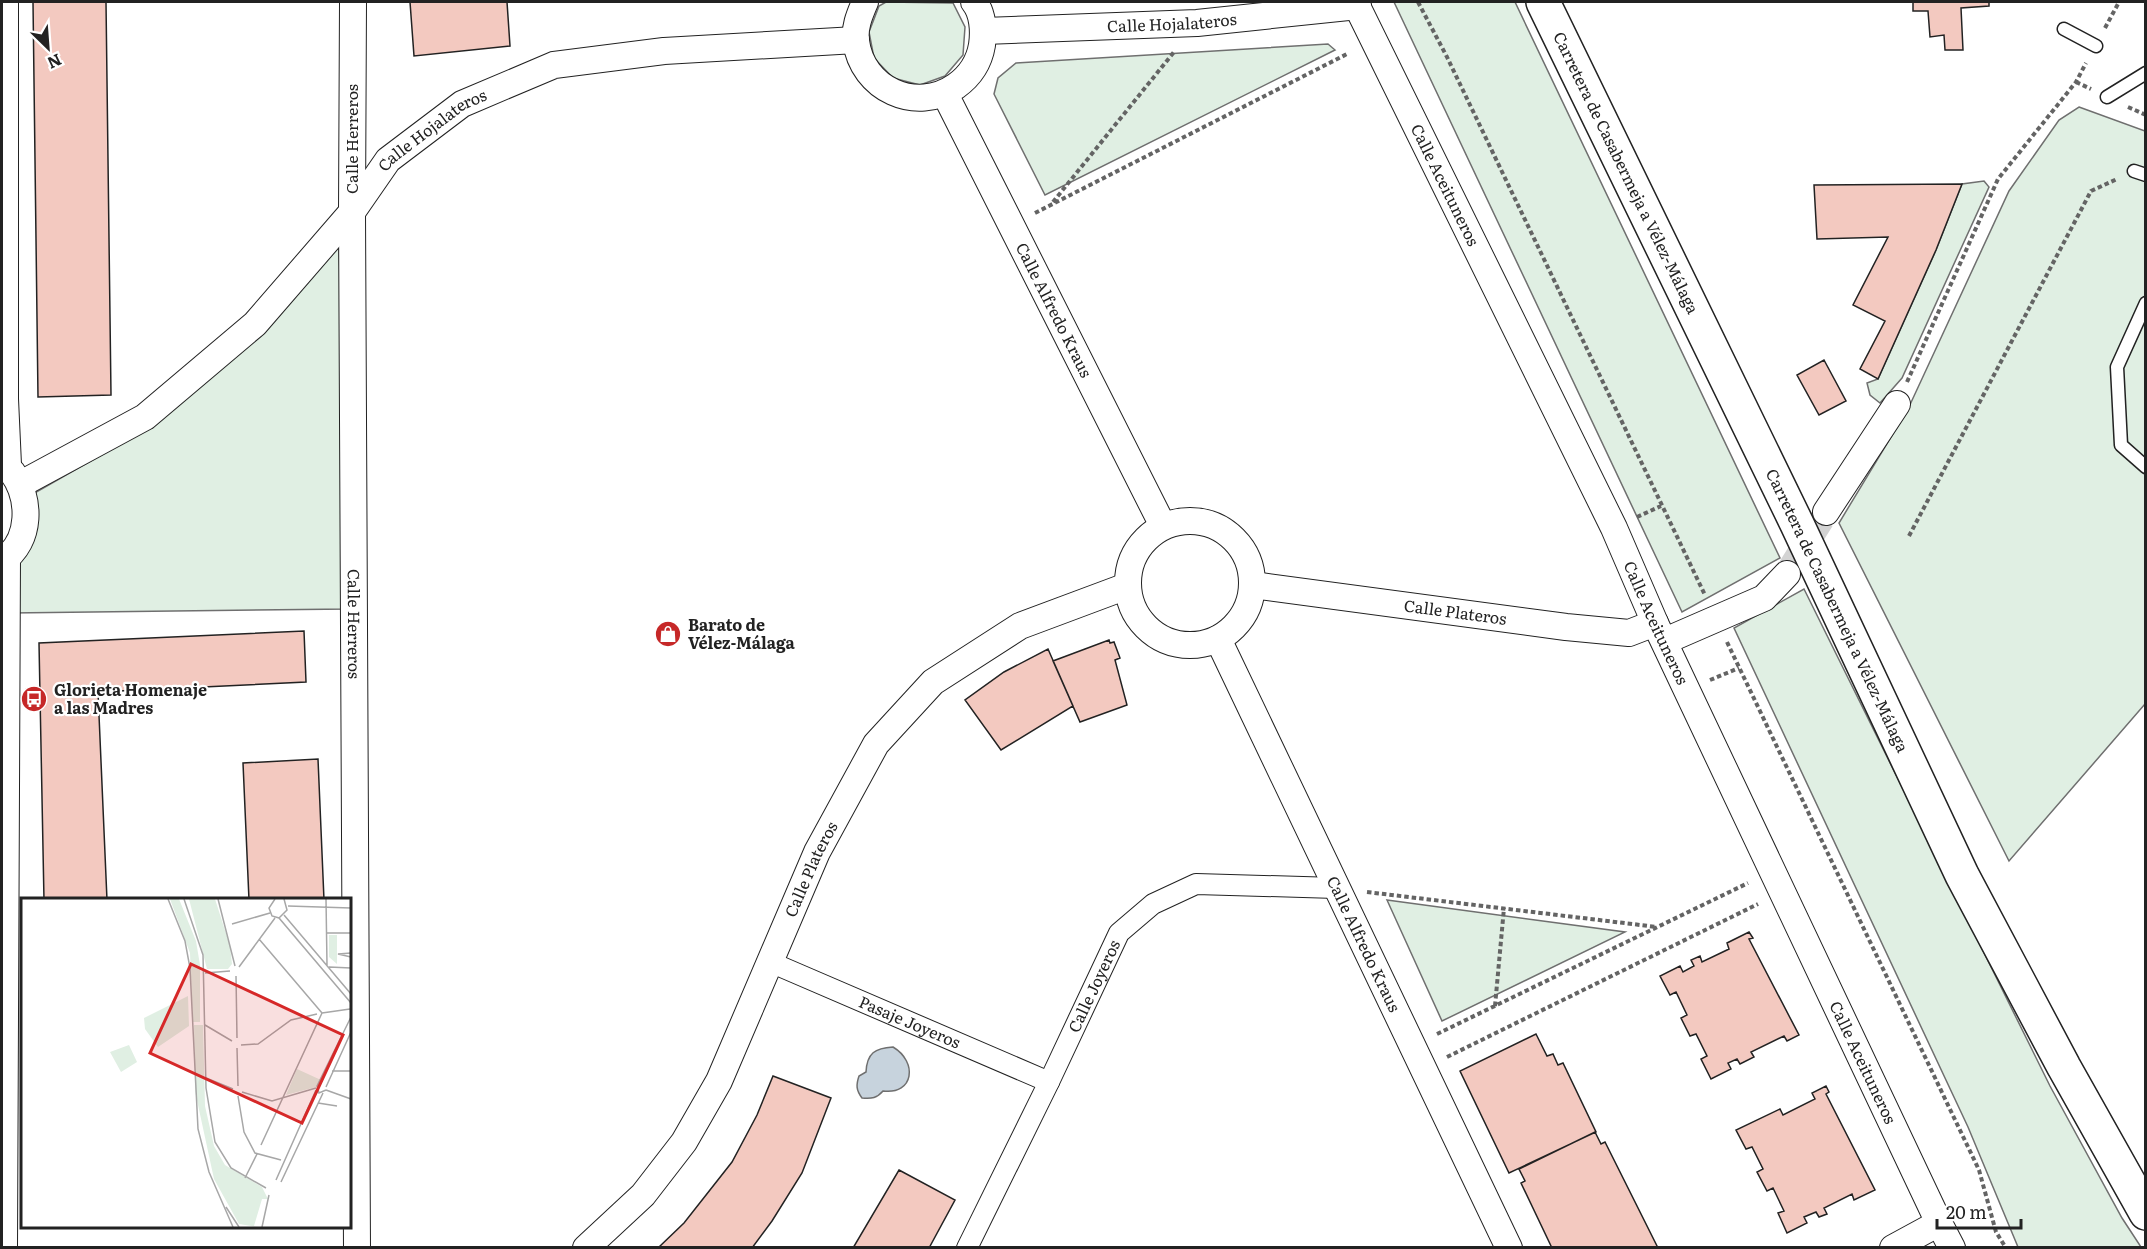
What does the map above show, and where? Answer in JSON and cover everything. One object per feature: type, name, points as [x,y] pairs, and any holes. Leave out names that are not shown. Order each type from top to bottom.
[{"type":"main road","name":"Carretera de Casabermeja a Vélez-Málaga","points":[[1544,2],[1791,513],[1962,875],[2145,1213]]},
{"type":"street","points":[[4,1248],[4,559],[22,536],[27,510],[10,470],[5,399],[5,2]]},
{"type":"street","name":"Calle Herreros","points":[[353,2],[357,1248]]},
{"type":"street","points":[[866,2],[858,18],[856,40],[862,63],[876,83],[897,95],[922,99],[945,94],[966,79],[980,56],[984,31],[977,4],[974,2]]},
{"type":"street","name":"Calle Hojalateros","points":[[984,31],[1197,23],[1357,4]]},
{"type":"street","name":"Calle Aceituneros","points":[[1357,4],[1614,528],[1660,632],[1952,1248]]},
{"type":"street","name":"Calle Hojalateros","points":[[10,470],[145,417],[255,324],[352,212],[387,160],[462,104],[554,65],[664,51],[856,40]]},
{"type":"street","name":"Calle Alfredo Kraus","points":[[945,94],[1163,526]]},
{"type":"street","points":[[1826,512],[1897,404]]},
{"type":"street","points":[[1188,520],[1213,524],[1235,538],[1249,560],[1254,585],[1249,607],[1236,626],[1218,639],[1194,645],[1170,642],[1148,630],[1133,610],[1127,586],[1131,562],[1143,541],[1163,526],[1188,520]]},
{"type":"street","name":"Calle Plateros","points":[[1254,585],[1629,633],[1660,632],[1764,598],[1787,574]]},
{"type":"street","name":"Calle Plateros","points":[[586,1248],[643,1195],[684,1142],[719,1080],[817,852],[876,744],[933,682],[1020,626],[1127,586]]},
{"type":"street","name":"Calle Alfredo Kraus","points":[[1218,639],[1509,1248]]},
{"type":"street","name":"Calle Joyeros","points":[[967,1248],[1119,933],[1153,904],[1196,884],[1336,888]]},
{"type":"street","name":"Pasaje Joyeros","points":[[770,962],[1049,1082]]},
{"type":"street","points":[[1893,1248],[1939,1223]]},
{"type":"lane","points":[[2064,29],[2096,45]]},
{"type":"lane","points":[[2107,97],[2145,74]]},
{"type":"lane","points":[[2145,303],[2117,367],[2121,445],[2145,467]]},
{"type":"path","points":[[1897,404],[1998,179],[2076,82],[2119,2]]},
{"type":"path","points":[[1050,205],[1197,23]]},
{"type":"path","points":[[1011,225],[1374,40]]},
{"type":"path","points":[[1909,536],[2091,191],[2140,173]]},
{"type":"path","points":[[1411,1046],[1658,927],[1778,881]]},
{"type":"path","points":[[1422,1069],[1778,881]]},
{"type":"path","points":[[1336,888],[1658,927]]},
{"type":"path","points":[[1495,1006],[1504,908]]},
{"type":"green space","points":[[886,2],[953,3],[965,27],[963,55],[945,76],[920,85],[893,78],[874,58],[869,32],[879,6]]},
{"type":"green space","points":[[1394,2],[1515,2],[1780,558],[1682,612]]},
{"type":"green space","points":[[1328,44],[1335,50],[1045,195],[994,94],[998,78],[1016,63]]},
{"type":"green space","points":[[2079,107],[2145,131],[2145,704],[2009,861],[1839,523],[1908,409],[2009,191],[2059,120]]},
{"type":"green space","points":[[1984,181],[1989,187],[1902,378],[1880,403],[1870,395],[1867,383],[1878,379],[1936,250],[1962,184]]},
{"type":"green space","points":[[339,240],[349,609],[10,613],[6,556],[31,495],[159,422],[263,325]]},
{"type":"green space","points":[[1804,589],[2050,1086],[2122,1218],[2141,1247],[2018,1247],[1968,1127],[1734,628]]},
{"type":"green space","points":[[1387,900],[1625,932],[1442,1021]]},
{"type":"shaded area","points":[[893,1047],[901,1053],[909,1069],[906,1083],[893,1091],[883,1091],[874,1098],[862,1098],[857,1082],[859,1076],[866,1072],[870,1056],[877,1050]]},
{"type":"building","points":[[33,2],[106,2],[111,395],[38,397]]},
{"type":"building","points":[[410,2],[507,2],[510,46],[414,56]]},
{"type":"building","points":[[1913,2],[1989,2],[1989,6],[1961,8],[1963,50],[1945,50],[1944,35],[1930,37],[1928,11],[1913,11]]},
{"type":"building","points":[[1962,184],[1936,250],[1878,379],[1860,369],[1885,321],[1853,305],[1888,237],[1817,239],[1814,185]]},
{"type":"building","points":[[1824,360],[1846,401],[1819,415],[1797,375]]},
{"type":"building","points":[[304,631],[306,682],[98,692],[107,898],[44,898],[39,643]]},
{"type":"building","points":[[1109,640],[1110,643],[1114,642],[1120,658],[1115,660],[1127,705],[1080,722],[1053,661]]},
{"type":"building","points":[[1048,649],[1073,706],[1001,750],[965,700],[1004,672]]},
{"type":"building","points":[[318,759],[324,898],[249,898],[243,763]]},
{"type":"building","points":[[1749,932],[1753,938],[1749,939],[1799,1035],[1787,1041],[1784,1036],[1751,1052],[1754,1057],[1740,1064],[1737,1059],[1728,1063],[1731,1069],[1711,1079],[1701,1059],[1707,1056],[1696,1034],[1690,1036],[1681,1018],[1687,1015],[1676,992],[1670,995],[1660,976],[1680,966],[1683,972],[1694,966],[1691,960],[1700,956],[1702,962],[1729,949],[1727,943]]},
{"type":"building","points":[[1536,1034],[1547,1056],[1553,1054],[1558,1065],[1563,1063],[1596,1132],[1509,1173],[1460,1071]]},
{"type":"building","points":[[773,1076],[831,1098],[802,1173],[772,1221],[752,1248],[658,1248],[684,1223],[732,1162],[757,1115]]},
{"type":"building","points":[[1826,1086],[1829,1092],[1826,1094],[1875,1190],[1854,1200],[1852,1194],[1824,1208],[1827,1214],[1819,1217],[1816,1212],[1804,1217],[1807,1223],[1787,1233],[1778,1213],[1784,1211],[1773,1188],[1767,1191],[1757,1172],[1763,1169],[1752,1147],[1746,1149],[1736,1130],[1780,1109],[1783,1115],[1815,1099],[1812,1093]]},
{"type":"building","points":[[1595,1132],[1601,1144],[1605,1142],[1658,1248],[1552,1248],[1521,1183],[1525,1181],[1519,1169]]},
{"type":"building","points":[[899,1170],[955,1200],[929,1248],[853,1248]]},
{"type":"tunnel","points":[[1787,574],[1826,512]]},
{"type":"place","name":"Barato de Vélez-Málaga","points":[[668,634]]},
{"type":"place","name":"Glorieta Homenaje a las Madres","points":[[34,699]]}]
